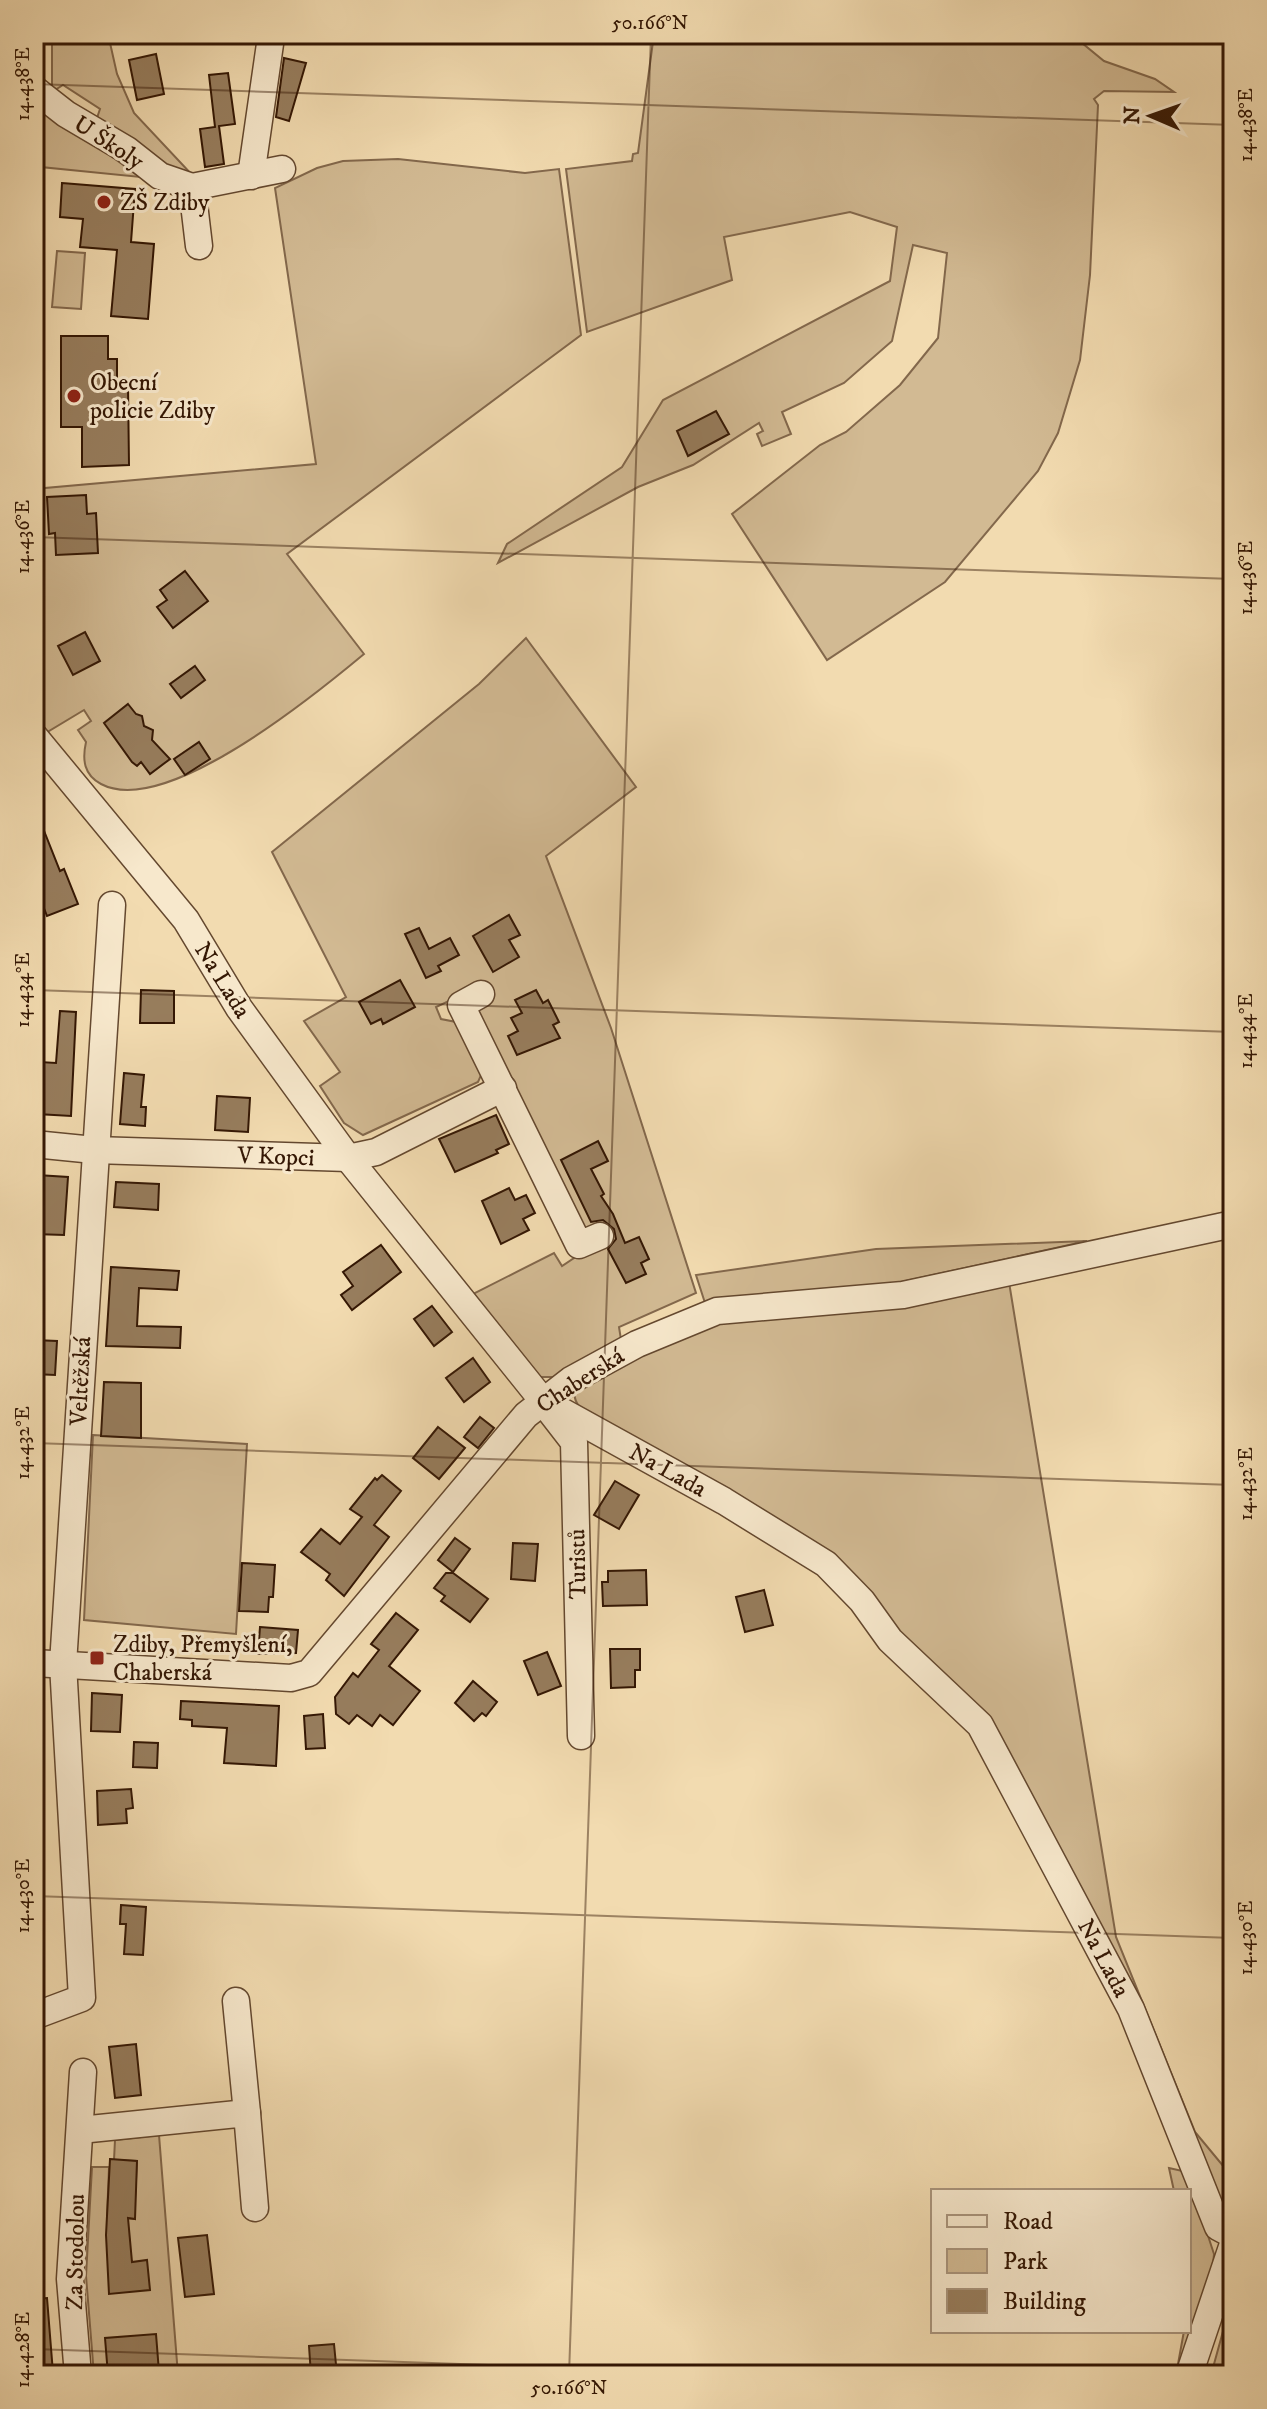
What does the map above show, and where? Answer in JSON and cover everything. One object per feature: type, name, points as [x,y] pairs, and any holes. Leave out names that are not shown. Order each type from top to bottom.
[{"type":"street","points":[[251,176],[271,37]]},
{"type":"street","name":"U Školy","points":[[34,89],[66,114],[127,150],[160,176],[192,187]]},
{"type":"street","points":[[199,246],[205,215],[192,187],[282,169]]},
{"type":"street","name":"Na Lada","points":[[34,736],[186,920],[239,1008],[348,1158],[543,1401],[724,1501],[826,1564],[862,1601],[890,1640],[980,1725],[1131,2009],[1218,2227],[1233,2235]]},
{"type":"street","name":"Veltěžská","points":[[34,2016],[82,1998],[63,1664],[112,905]]},
{"type":"street","points":[[463,1004],[579,1245],[600,1236]]},
{"type":"street","name":"V Kopci","points":[[34,1144],[94,1150],[348,1158],[376,1152],[503,1088]]},
{"type":"street","name":"Chaberská","points":[[34,1663],[291,1678],[309,1673],[526,1415],[571,1380],[637,1344],[717,1311],[758,1305],[903,1295],[1233,1224]]},
{"type":"street","name":"Turistů","points":[[543,1401],[574,1442],[581,1736]]},
{"type":"street","points":[[236,2001],[255,2208]]},
{"type":"street","name":"Za Stodolou","points":[[78,2375],[70,2279],[83,2072]]},
{"type":"street","points":[[80,2130],[247,2113]]},
{"type":"street","points":[[1189,2375],[1233,2244]]},
{"type":"green space","points":[[52,34],[108,34],[117,74],[134,113],[195,178],[186,178],[95,124],[100,109],[63,85],[52,92]]},
{"type":"green space","points":[[654,34],[1071,34],[1104,61],[1155,79],[1174,92],[1104,91],[1094,99],[1098,105],[1090,275],[1080,360],[1058,433],[1038,471],[945,582],[827,660],[732,514],[820,445],[846,432],[900,385],[938,338],[947,253],[913,245],[892,341],[844,383],[782,412],[791,434],[762,446],[757,434],[763,431],[759,423],[693,465],[638,487],[498,563],[507,544],[622,467],[663,400],[890,281],[897,227],[850,212],[724,237],[732,280],[587,332],[566,169],[632,161],[633,154],[638,153]]},
{"type":"green space","points":[[44,108],[140,177],[41,167]]},
{"type":"green space","points":[[398,159],[525,173],[559,169],[581,335],[287,554],[364,654],[277,722],[200,768],[162,784],[129,790],[101,784],[91,776],[86,766],[86,742],[78,730],[91,721],[84,710],[44,734],[34,707],[34,489],[316,464],[275,188],[317,168],[343,161]]},
{"type":"green space","points":[[57,251],[85,253],[81,309],[52,307]]},
{"type":"green space","points":[[526,638],[636,787],[546,856],[611,1028],[696,1293],[619,1327],[622,1346],[557,1377],[537,1377],[467,1297],[554,1253],[562,1266],[583,1252],[585,1230],[477,1012],[481,986],[436,1007],[441,1019],[456,1022],[482,1073],[478,1082],[363,1135],[344,1123],[320,1086],[340,1072],[304,1021],[346,997],[272,852],[479,684]]},
{"type":"green space","points":[[1087,1241],[892,1284],[705,1303],[696,1275],[876,1249]]},
{"type":"green space","points":[[1008,1276],[1116,1937],[1195,2132],[1224,2167],[1233,2169],[1233,2211],[1217,2209],[1121,1974],[944,1680],[821,1549],[603,1424],[582,1409],[575,1399],[576,1387],[719,1319]]},
{"type":"green space","points":[[93,1435],[247,1444],[236,1634],[84,1620]]},
{"type":"green space","points":[[159,2135],[178,2375],[94,2375],[86,2276],[92,2167],[109,2167],[107,2217],[134,2219],[137,2161],[114,2160],[115,2140]]},
{"type":"green space","points":[[1169,2168],[1187,2172],[1214,2254],[1212,2276],[1181,2375],[1176,2375],[1184,2333],[1191,2333],[1191,2189],[1174,2189]]},
{"type":"green space","points":[[1233,2295],[1233,2375],[1211,2375]]},
{"type":"building","points":[[156,54],[164,94],[137,100],[129,60]]},
{"type":"building","points":[[284,58],[306,63],[289,121],[276,117]]},
{"type":"building","points":[[228,73],[235,124],[219,126],[224,164],[205,167],[200,129],[215,127],[209,75]]},
{"type":"building","points":[[62,183],[135,189],[131,242],[154,244],[148,319],[111,316],[117,250],[80,247],[83,219],[60,217]]},
{"type":"building","points":[[61,336],[108,336],[108,359],[117,359],[117,385],[128,385],[129,465],[82,467],[82,427],[61,427]]},
{"type":"building","points":[[716,411],[729,434],[688,456],[677,431]]},
{"type":"building","points":[[86,495],[87,514],[96,513],[98,553],[56,555],[55,533],[49,534],[47,497]]},
{"type":"building","points":[[185,571],[208,601],[173,628],[157,607],[167,600],[160,590]]},
{"type":"building","points":[[85,632],[100,661],[73,675],[58,646]]},
{"type":"building","points":[[195,666],[205,680],[181,698],[170,684]]},
{"type":"building","points":[[128,704],[142,716],[144,726],[153,730],[152,740],[170,759],[150,774],[141,762],[137,766],[132,762],[104,723]]},
{"type":"building","points":[[199,742],[210,759],[185,775],[174,759]]},
{"type":"building","points":[[35,808],[60,871],[64,869],[78,904],[47,916],[40,898],[34,901]]},
{"type":"building","points":[[509,915],[520,935],[509,940],[519,957],[493,972],[473,936]]},
{"type":"building","points":[[419,928],[429,949],[450,938],[459,955],[438,966],[441,971],[426,978],[405,934]]},
{"type":"building","points":[[400,980],[415,1007],[383,1024],[381,1019],[371,1024],[359,1002]]},
{"type":"building","points":[[141,990],[174,991],[174,1023],[140,1023]]},
{"type":"building","points":[[536,990],[543,1003],[548,1000],[559,1022],[553,1025],[560,1038],[517,1055],[508,1036],[518,1031],[511,1018],[522,1013],[515,1000]]},
{"type":"building","points":[[60,1011],[76,1012],[71,1116],[37,1114],[40,1062],[56,1063]]},
{"type":"building","points":[[124,1073],[144,1075],[141,1107],[146,1107],[145,1126],[120,1124]]},
{"type":"building","points":[[217,1096],[250,1098],[248,1132],[215,1130]]},
{"type":"building","points":[[496,1115],[509,1144],[496,1150],[498,1153],[455,1172],[439,1139]]},
{"type":"building","points":[[598,1141],[608,1161],[591,1169],[604,1194],[601,1196],[613,1214],[625,1243],[639,1237],[649,1259],[641,1263],[646,1274],[626,1283],[608,1249],[616,1239],[614,1229],[603,1220],[591,1222],[561,1160]]},
{"type":"building","points":[[37,1175],[68,1177],[64,1235],[34,1234]]},
{"type":"building","points":[[116,1182],[159,1184],[158,1210],[114,1207]]},
{"type":"building","points":[[509,1188],[515,1200],[526,1195],[535,1213],[523,1219],[529,1230],[501,1244],[482,1201]]},
{"type":"building","points":[[381,1245],[401,1272],[352,1310],[341,1295],[353,1286],[343,1272]]},
{"type":"building","points":[[111,1267],[179,1271],[177,1290],[139,1288],[137,1326],[181,1327],[180,1348],[106,1346]]},
{"type":"building","points":[[432,1306],[452,1332],[434,1346],[414,1319]]},
{"type":"building","points":[[34,1340],[57,1341],[55,1375],[34,1374]]},
{"type":"building","points":[[473,1358],[490,1382],[464,1402],[446,1378]]},
{"type":"building","points":[[104,1382],[141,1383],[141,1438],[101,1436]]},
{"type":"building","points":[[480,1417],[494,1428],[478,1448],[464,1437]]},
{"type":"building","points":[[438,1427],[465,1448],[439,1479],[413,1458]]},
{"type":"building","points":[[382,1475],[401,1491],[374,1525],[389,1537],[344,1596],[326,1580],[330,1574],[301,1552],[321,1529],[340,1544],[362,1517],[350,1509],[375,1478],[377,1480]]},
{"type":"building","points":[[615,1481],[639,1495],[619,1529],[594,1515]]},
{"type":"building","points":[[455,1538],[470,1549],[453,1572],[438,1560]]},
{"type":"building","points":[[513,1543],[538,1544],[535,1581],[511,1579]]},
{"type":"building","points":[[242,1563],[275,1565],[273,1597],[269,1597],[268,1612],[239,1611]]},
{"type":"building","points":[[646,1570],[647,1605],[603,1606],[602,1582],[608,1582],[608,1571]]},
{"type":"building","points":[[446,1573],[453,1573],[488,1599],[470,1622],[441,1601],[445,1596],[434,1588]]},
{"type":"building","points":[[764,1590],[773,1625],[745,1632],[736,1597]]},
{"type":"building","points":[[396,1613],[418,1630],[389,1666],[420,1691],[393,1725],[380,1715],[372,1726],[357,1715],[349,1724],[336,1714],[335,1697],[353,1673],[358,1677],[379,1650],[371,1644]]},
{"type":"building","points":[[260,1627],[298,1630],[296,1653],[258,1654]]},
{"type":"building","points":[[610,1649],[640,1649],[640,1670],[635,1670],[635,1687],[611,1688]]},
{"type":"building","points":[[547,1652],[561,1686],[538,1695],[524,1661]]},
{"type":"building","points":[[473,1681],[497,1702],[486,1716],[482,1713],[474,1721],[455,1703]]},
{"type":"building","points":[[92,1693],[122,1695],[120,1732],[91,1731]]},
{"type":"building","points":[[181,1701],[279,1706],[276,1766],[224,1763],[227,1728],[192,1726],[192,1720],[180,1719]]},
{"type":"building","points":[[323,1714],[325,1748],[306,1749],[304,1716]]},
{"type":"building","points":[[134,1742],[158,1743],[157,1768],[133,1767]]},
{"type":"building","points":[[131,1789],[133,1808],[126,1809],[127,1823],[98,1825],[97,1791]]},
{"type":"building","points":[[121,1905],[146,1907],[143,1955],[124,1954],[126,1924],[120,1924]]},
{"type":"building","points":[[136,2044],[141,2095],[115,2098],[109,2047]]},
{"type":"building","points":[[110,2159],[137,2161],[135,2219],[128,2218],[132,2262],[147,2260],[150,2290],[109,2294],[106,2235]]},
{"type":"building","points":[[207,2235],[214,2294],[185,2297],[178,2238]]},
{"type":"building","points":[[47,2298],[53,2373],[34,2374],[34,2299]]},
{"type":"building","points":[[156,2334],[159,2372],[108,2375],[105,2338]]},
{"type":"building","points":[[334,2344],[337,2375],[311,2375],[309,2346]]},
{"type":"place","name":"ZŠ Zdiby","points":[[104,202]]},
{"type":"place","name":"Obecní policie Zdiby","points":[[74,396]]},
{"type":"place","name":"Zdiby, Přemyšlení, Chaberská","points":[[97,1658]]}]
